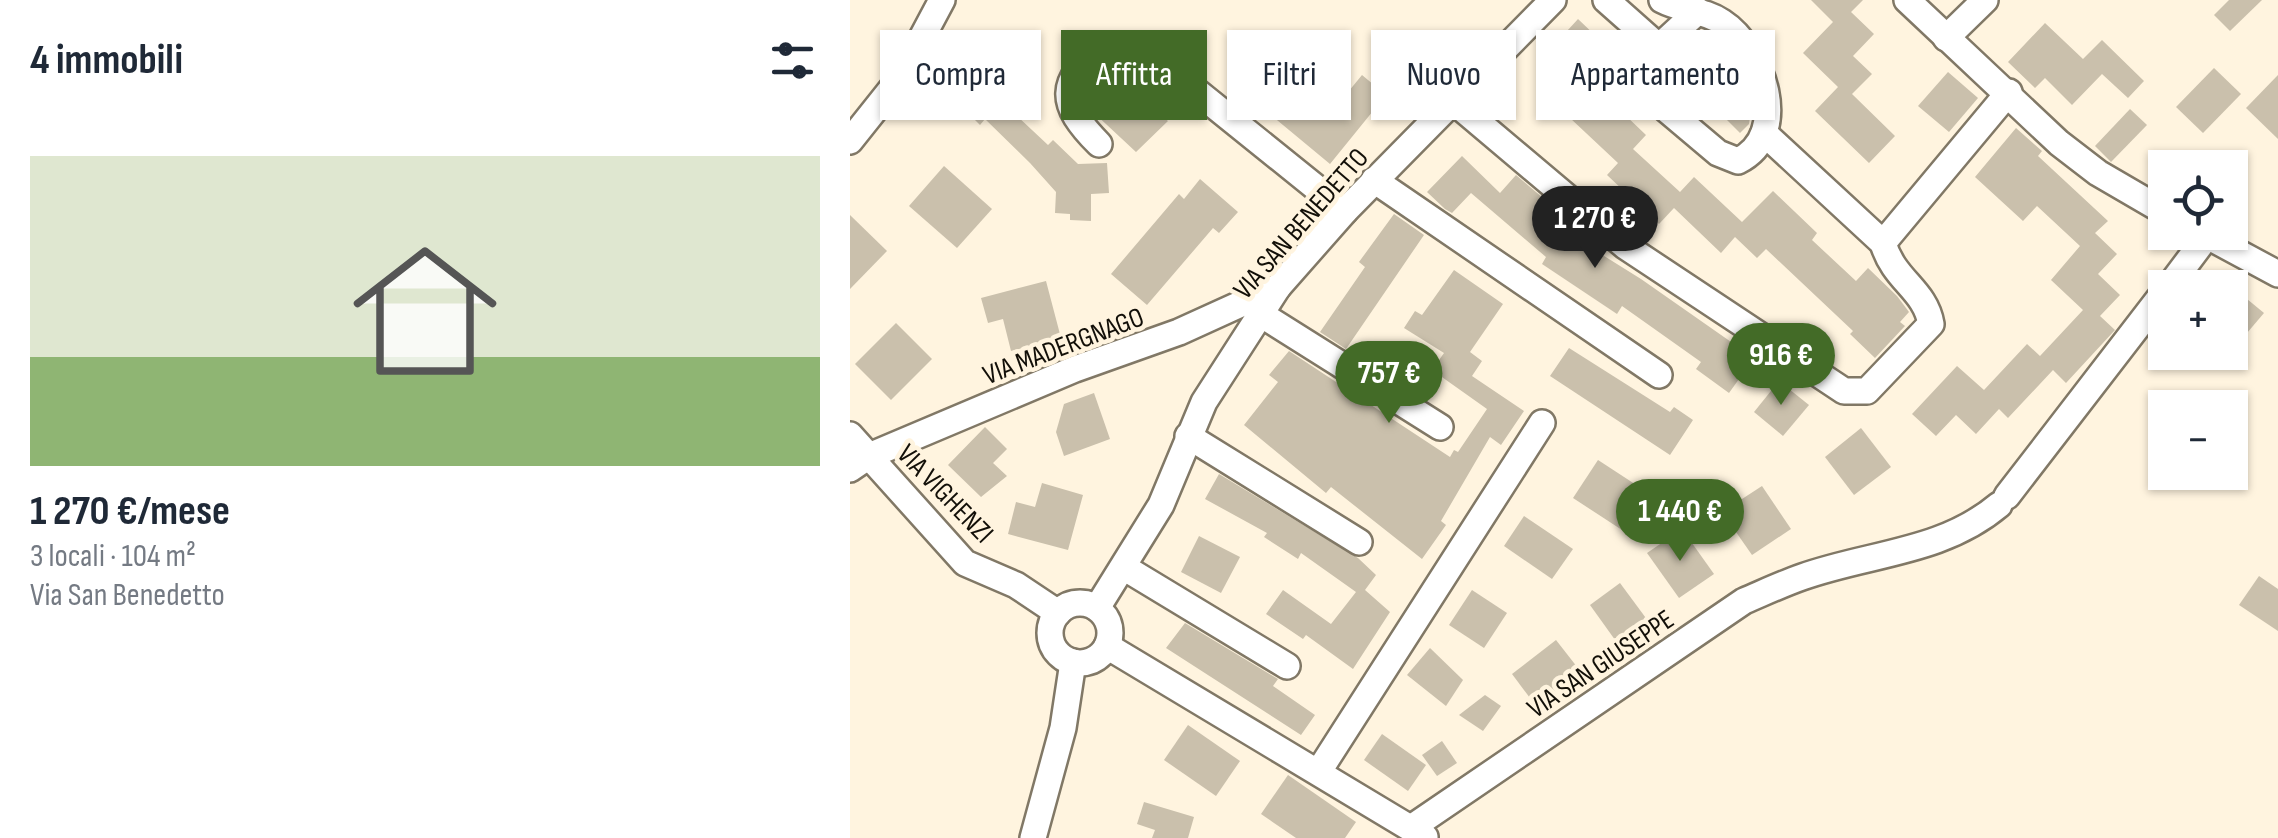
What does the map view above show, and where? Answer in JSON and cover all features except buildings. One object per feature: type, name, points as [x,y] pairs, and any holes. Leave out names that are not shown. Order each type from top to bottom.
[{"type":"street","points":[[850,141],[901,77],[942,0]]},
{"type":"street","name":"VIA SAN BENEDETTO","points":[[1516,37],[1553,0]]},
{"type":"street","points":[[1606,0],[1640,30]]},
{"type":"street","points":[[1662,0],[1721,21],[1743,40],[1758,65],[1766,91],[1764,133],[1756,147],[1738,161],[1718,153],[1678,120]]},
{"type":"street","points":[[1907,0],[2059,143],[2098,173],[2148,202]]},
{"type":"street","points":[[1946,38],[1985,0]]},
{"type":"street","points":[[1678,30],[1698,11]]},
{"type":"street","points":[[1099,144],[1072,117],[1069,104],[1074,74],[1104,45],[1139,45],[1345,211]]},
{"type":"street","points":[[1883,243],[2009,92]]},
{"type":"street","name":"VIA SAN BENEDETTO","points":[[1097,608],[1161,506],[1188,436],[1278,287],[1434,120]]},
{"type":"street","points":[[1475,120],[1624,246],[1844,391],[1866,391],[1931,324],[1928,306],[1890,266],[1883,243],[1764,133]]},
{"type":"street","points":[[1374,180],[1659,375]]},
{"type":"street","points":[[2234,250],[2278,274]]},
{"type":"street","name":"VIA MADERGNAGO","points":[[860,463],[1075,370],[1179,332],[1278,287]]},
{"type":"street","name":"VIA SAN GIUSEPPE","points":[[1419,833],[1744,601],[1804,576],[1874,560],[1970,529],[2003,500],[2148,312]]},
{"type":"street","points":[[1260,314],[1440,427]]},
{"type":"street","points":[[1319,770],[1542,424]]},
{"type":"street","name":"VIA VIGHENZI","points":[[850,435],[860,463],[965,563],[1016,585],[1058,613]]},
{"type":"street","points":[[1188,436],[1359,542]]},
{"type":"street","points":[[1124,568],[1287,666]]},
{"type":"street","points":[[1072,604],[1097,608],[1110,632],[1108,646],[1096,658],[1073,662],[1062,657],[1050,636],[1058,613],[1072,604]]},
{"type":"street","points":[[1108,646],[1419,833]]},
{"type":"street","points":[[1034,838],[1063,728],[1073,662]]}]
